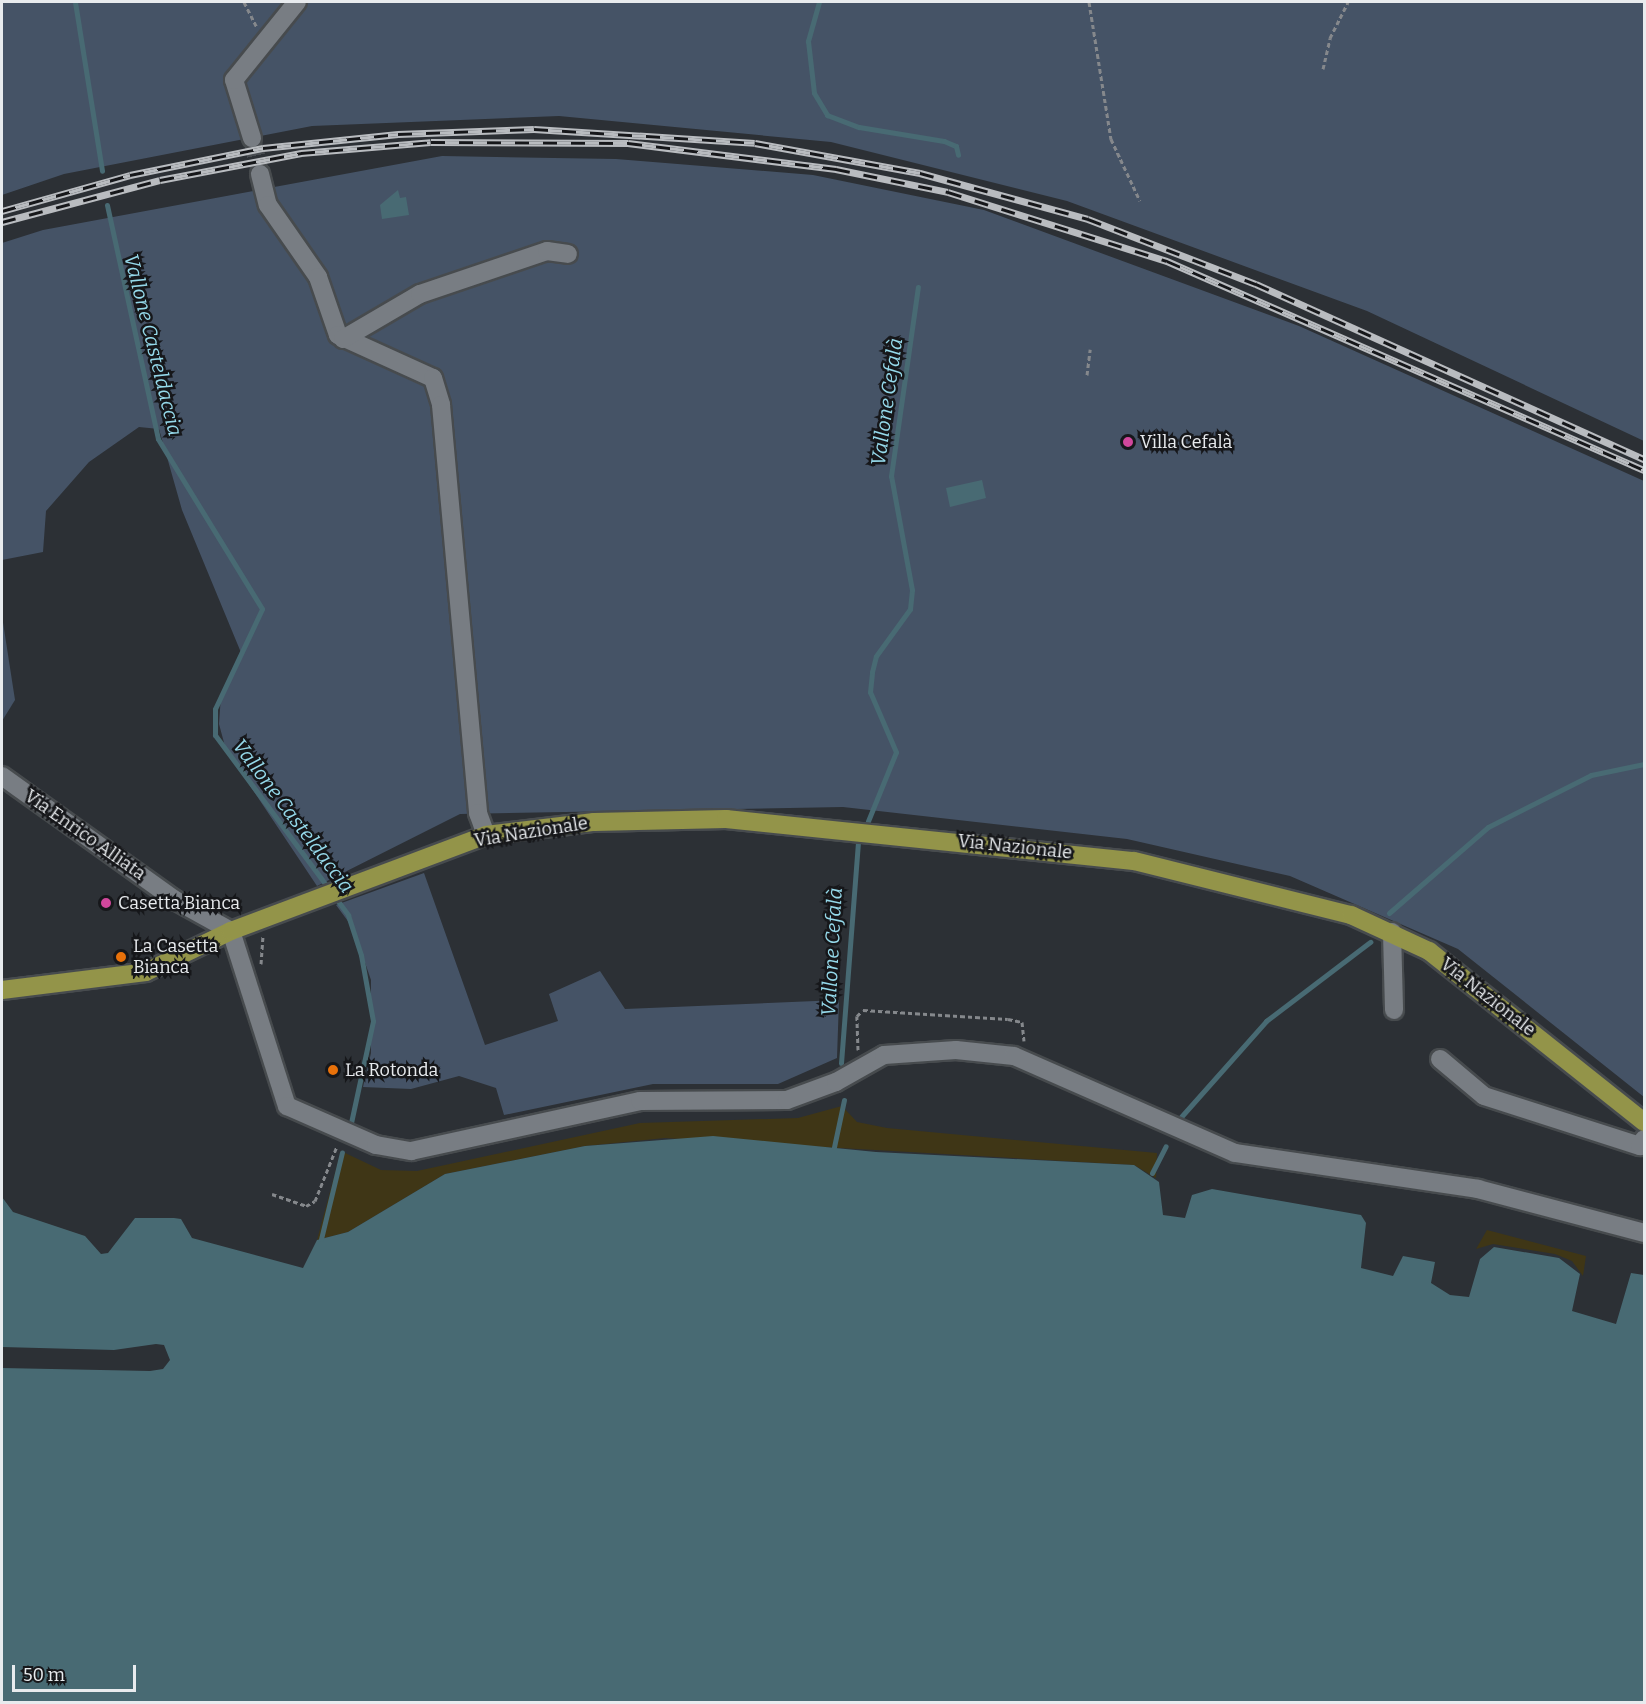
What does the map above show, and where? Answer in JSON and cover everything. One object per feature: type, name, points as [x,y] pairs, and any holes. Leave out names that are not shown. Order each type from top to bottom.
[{"type":"main road","name":"Via Nazionale","points":[[2,990],[131,976],[257,920],[486,835],[594,822],[726,819],[1058,850],[1134,861],[1351,915],[1392,932],[1456,970],[1644,1122]]},
{"type":"street","points":[[252,138],[234,80],[297,2]]},
{"type":"street","points":[[260,174],[268,205],[318,278],[344,339],[410,365],[433,378],[436,387],[471,746],[486,835]]},
{"type":"street","points":[[344,339],[420,294],[443,291],[547,251],[568,254]]},
{"type":"street","name":"Via Enrico Alliata","points":[[2,776],[175,900],[231,931]]},
{"type":"street","points":[[231,931],[280,1094],[298,1113],[376,1145],[411,1151],[640,1101],[787,1100],[836,1082],[884,1055],[957,1050],[1014,1056],[1235,1153],[1478,1189],[1644,1233]]},
{"type":"street","points":[[1392,932],[1394,1010]]},
{"type":"street","points":[[1440,1059],[1484,1096],[1640,1146],[1644,1139]]},
{"type":"path","points":[[244,2],[264,44]]},
{"type":"path","points":[[1089,2],[1111,139],[1140,201]]},
{"type":"path","points":[[1323,69],[1330,38],[1348,2]]},
{"type":"path","points":[[1087,375],[1090,349]]},
{"type":"path","points":[[257,920],[266,950],[259,968]]},
{"type":"path","points":[[855,1060],[857,1016],[863,1010],[1022,1022],[1029,1049]]},
{"type":"path","points":[[272,1194],[306,1206],[315,1201],[342,1146]]},
{"type":"shaded area","points":[[2,2],[1644,2],[1644,441],[1367,311],[1067,201],[831,142],[559,116],[312,126],[64,174],[2,195]]},
{"type":"shaded area","points":[[442,156],[616,159],[813,175],[984,210],[1299,326],[1644,481],[1644,1097],[1458,949],[1290,876],[1127,839],[843,807],[460,814],[317,886],[226,750],[219,724],[221,695],[242,655],[182,510],[159,429],[139,427],[89,462],[46,511],[43,552],[2,560],[2,243],[43,230]]},
{"type":"shaded area","points":[[398,190],[400,198],[406,197],[409,215],[382,219],[380,205]]},
{"type":"shaded area","points":[[982,480],[986,498],[950,507],[946,488]]},
{"type":"shaded area","points":[[2,616],[15,700],[2,721]]},
{"type":"shaded area","points":[[424,873],[485,1045],[558,1021],[549,994],[600,971],[625,1009],[839,1000],[837,1058],[778,1084],[653,1084],[504,1115],[496,1088],[459,1076],[411,1089],[363,1087],[371,1053],[371,980],[353,928],[336,905]]},
{"type":"shaded area","points":[[713,1136],[876,1152],[1134,1165],[1159,1182],[1163,1215],[1185,1218],[1192,1195],[1212,1189],[1361,1215],[1366,1223],[1361,1268],[1393,1276],[1403,1256],[1435,1262],[1431,1283],[1450,1295],[1469,1297],[1480,1259],[1494,1247],[1559,1258],[1580,1274],[1572,1311],[1616,1324],[1631,1273],[1644,1275],[1644,1702],[2,1702],[2,1368],[150,1371],[163,1369],[170,1360],[164,1345],[156,1344],[114,1350],[2,1347],[2,1197],[13,1212],[85,1236],[101,1254],[108,1253],[135,1218],[174,1218],[181,1219],[192,1238],[303,1268],[317,1240],[348,1232],[445,1174],[585,1146]]},
{"type":"sand","points":[[842,1106],[857,1122],[887,1128],[1157,1153],[1156,1178],[1134,1165],[665,1138],[585,1146],[445,1174],[348,1232],[317,1240],[341,1151],[381,1170],[417,1171],[640,1123],[798,1118]]},
{"type":"sand","points":[[1487,1230],[1586,1256],[1583,1276],[1572,1261],[1555,1254],[1493,1244],[1476,1249]]},
{"type":"waterway","name":"Vallone Casteldaccia","points":[[75,2],[102,171]]},
{"type":"waterway","name":"Vallone Cefalà","points":[[819,2],[808,41],[814,93],[827,115],[859,127],[944,141],[956,146],[958,155]]},
{"type":"waterway","name":"Vallone Casteldaccia","points":[[107,205],[158,439],[262,609],[215,709],[215,735],[348,915],[361,955],[373,1021],[351,1123]]},
{"type":"waterway","name":"Vallone Cefalà","points":[[868,821],[896,752],[870,692],[872,672],[876,656],[910,609],[912,590],[891,476],[918,287]]},
{"type":"waterway","points":[[1389,913],[1488,827],[1591,775],[1644,764]]},
{"type":"waterway","name":"Vallone Cefalà","points":[[841,1063],[858,844]]},
{"type":"waterway","points":[[1180,1118],[1266,1021],[1370,942]]},
{"type":"waterway","name":"Vallone Cefalà","points":[[834,1147],[844,1100]]},
{"type":"waterway","points":[[1152,1173],[1166,1146]]},
{"type":"waterway","name":"Vallone Casteldaccia","points":[[321,1239],[342,1152]]},
{"type":"tunnel","points":[[252,138],[260,174]]},
{"type":"railway","points":[[2,211],[130,175],[263,148],[398,134],[534,129],[755,143],[920,173],[1088,219],[1256,284],[1644,459]]},
{"type":"railway","points":[[2,222],[160,180],[301,153],[431,142],[628,143],[836,169],[948,192],[1167,261],[1644,470]]},
{"type":"place","name":"Villa Cefalà","points":[[1128,442]]},
{"type":"place","name":"Casetta Bianca","points":[[106,903]]},
{"type":"place","name":"La Casetta Bianca","points":[[121,957]]},
{"type":"place","name":"La Rotonda","points":[[333,1070]]}]
